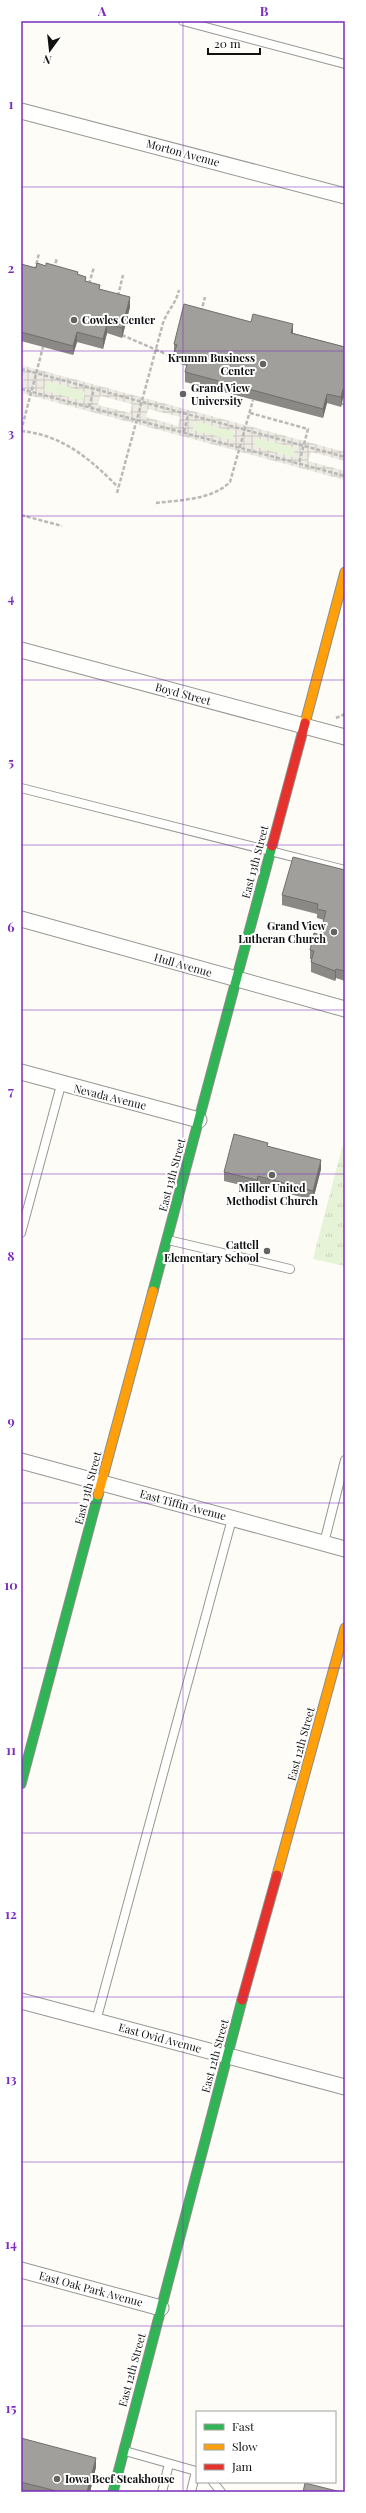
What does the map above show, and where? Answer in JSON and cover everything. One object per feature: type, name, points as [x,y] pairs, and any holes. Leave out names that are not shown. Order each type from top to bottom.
[{"type":"street","name":"Morton Avenue","points":[[21,111],[345,196]]},
{"type":"street","name":"East 13th Street","points":[[21,1784],[345,572]]},
{"type":"street","name":"Boyd Street","points":[[21,650],[345,737]]},
{"type":"street","name":"Hull Avenue","points":[[21,919],[236,980],[345,1008]]},
{"type":"street","name":"Nevada Avenue","points":[[21,1072],[61,1085],[199,1120]]},
{"type":"street","name":"East Tiffin Avenue","points":[[21,1461],[345,1549]]},
{"type":"street","name":"East 12th Street","points":[[113,2492],[227,2055],[345,1628]]},
{"type":"street","name":"East Ovid Avenue","points":[[21,2001],[345,2087]]},
{"type":"street","name":"East Oak Park Avenue","points":[[21,2270],[161,2308]]},
{"type":"lane","points":[[183,21],[345,64]]},
{"type":"lane","points":[[21,788],[345,870]]},
{"type":"lane","points":[[21,1233],[61,1085]]},
{"type":"lane","points":[[167,1240],[290,1269]]},
{"type":"lane","points":[[324,1544],[345,1460]]},
{"type":"lane","points":[[96,2021],[232,1519]]},
{"type":"lane","points":[[124,2451],[196,2472]]},
{"type":"lane","points":[[162,2492],[170,2464]]},
{"type":"lane","points":[[191,2492],[196,2475]]},
{"type":"lane","points":[[214,2483],[221,2492]]},
{"type":"path","points":[[33,276],[39,253]]},
{"type":"path","points":[[53,274],[57,258]]},
{"type":"path","points":[[88,291],[94,267]]},
{"type":"path","points":[[116,303],[123,275]]},
{"type":"path","points":[[117,493],[163,322],[166,315],[173,308],[180,290]]},
{"type":"path","points":[[199,318],[204,297]]},
{"type":"path","points":[[122,335],[155,351],[176,358]]},
{"type":"path","points":[[43,348],[21,431],[52,437],[67,444],[83,454],[119,488]]},
{"type":"path","points":[[21,370],[345,457]]},
{"type":"path","points":[[21,388],[345,476]]},
{"type":"path","points":[[89,407],[94,389]]},
{"type":"path","points":[[156,504],[212,494],[223,489],[234,474],[253,400]]},
{"type":"path","points":[[250,413],[308,428],[299,463]]},
{"type":"path","points":[[184,432],[188,415]]},
{"type":"path","points":[[21,515],[62,526]]},
{"type":"green space","points":[[46,381],[86,392],[83,401],[44,390]]},
{"type":"green space","points":[[195,421],[234,432],[232,441],[193,430]]},
{"type":"green space","points":[[256,438],[295,448],[293,457],[254,446]]},
{"type":"green space","points":[[342,1147],[345,1148],[345,1266],[313,1259]]},
{"type":"shaded area","points":[[21,365],[345,452],[345,461],[311,452],[308,461],[345,471],[345,480],[21,393],[24,376],[21,375]],"holes":[[[47,381],[85,392],[83,401],[44,390]],[[100,396],[132,404],[130,413],[98,405]],[[148,409],[180,417],[178,426],[146,417]],[[195,421],[234,432],[232,440],[193,430]],[[256,438],[295,448],[293,457],[254,446]]]},
{"type":"building","name":"Cowles Center","points":[[37,263],[46,266],[46,263],[78,272],[77,274],[86,277],[85,281],[100,285],[99,289],[130,297],[122,328],[107,324],[103,339],[77,332],[73,346],[21,332],[21,264],[36,268]]},
{"type":"building","name":"Krumm Business Center","points":[[184,304],[251,322],[253,314],[293,324],[291,333],[345,347],[345,389],[343,389],[341,397],[327,394],[323,409],[185,372],[189,357],[174,353],[177,345],[174,344]]},
{"type":"building","name":"Grand View Lutheran Church","points":[[293,857],[345,870],[345,971],[336,969],[335,971],[311,962],[314,951],[310,950],[314,933],[320,935],[326,911],[317,909],[318,904],[282,895]]},
{"type":"building","name":"Miller United Methodist Church","points":[[234,1134],[268,1143],[267,1146],[321,1160],[313,1191],[258,1176],[257,1180],[224,1172]]},
{"type":"building","name":"Iowa Beef Steakhouse","points":[[21,2438],[96,2458],[87,2492],[60,2492],[21,2482]]},
{"type":"building","points":[[305,2483],[341,2492],[303,2492]]},
{"type":"traffic: fast","points":[[153,1291],[272,846]]},
{"type":"traffic: fast","points":[[21,1784],[98,1495]]},
{"type":"traffic: fast","points":[[113,2492],[242,2000]]},
{"type":"traffic: slow","points":[[305,723],[345,572]]},
{"type":"traffic: slow","points":[[98,1495],[153,1291]]},
{"type":"traffic: slow","points":[[277,1875],[345,1628]]},
{"type":"traffic: jam","points":[[272,846],[305,723]]},
{"type":"traffic: jam","points":[[242,2000],[277,1875]]},
{"type":"place","name":"Cowles Center","points":[[74,320]]},
{"type":"place","name":"Krumm Business Center","points":[[263,364]]},
{"type":"place","name":"Grand View University","points":[[183,394]]},
{"type":"place","name":"Grand View Lutheran Church","points":[[334,932]]},
{"type":"place","name":"Miller United Methodist Church","points":[[272,1175]]},
{"type":"place","name":"Cattell Elementary School","points":[[267,1251]]},
{"type":"place","name":"Iowa Beef Steakhouse","points":[[57,2479]]}]
